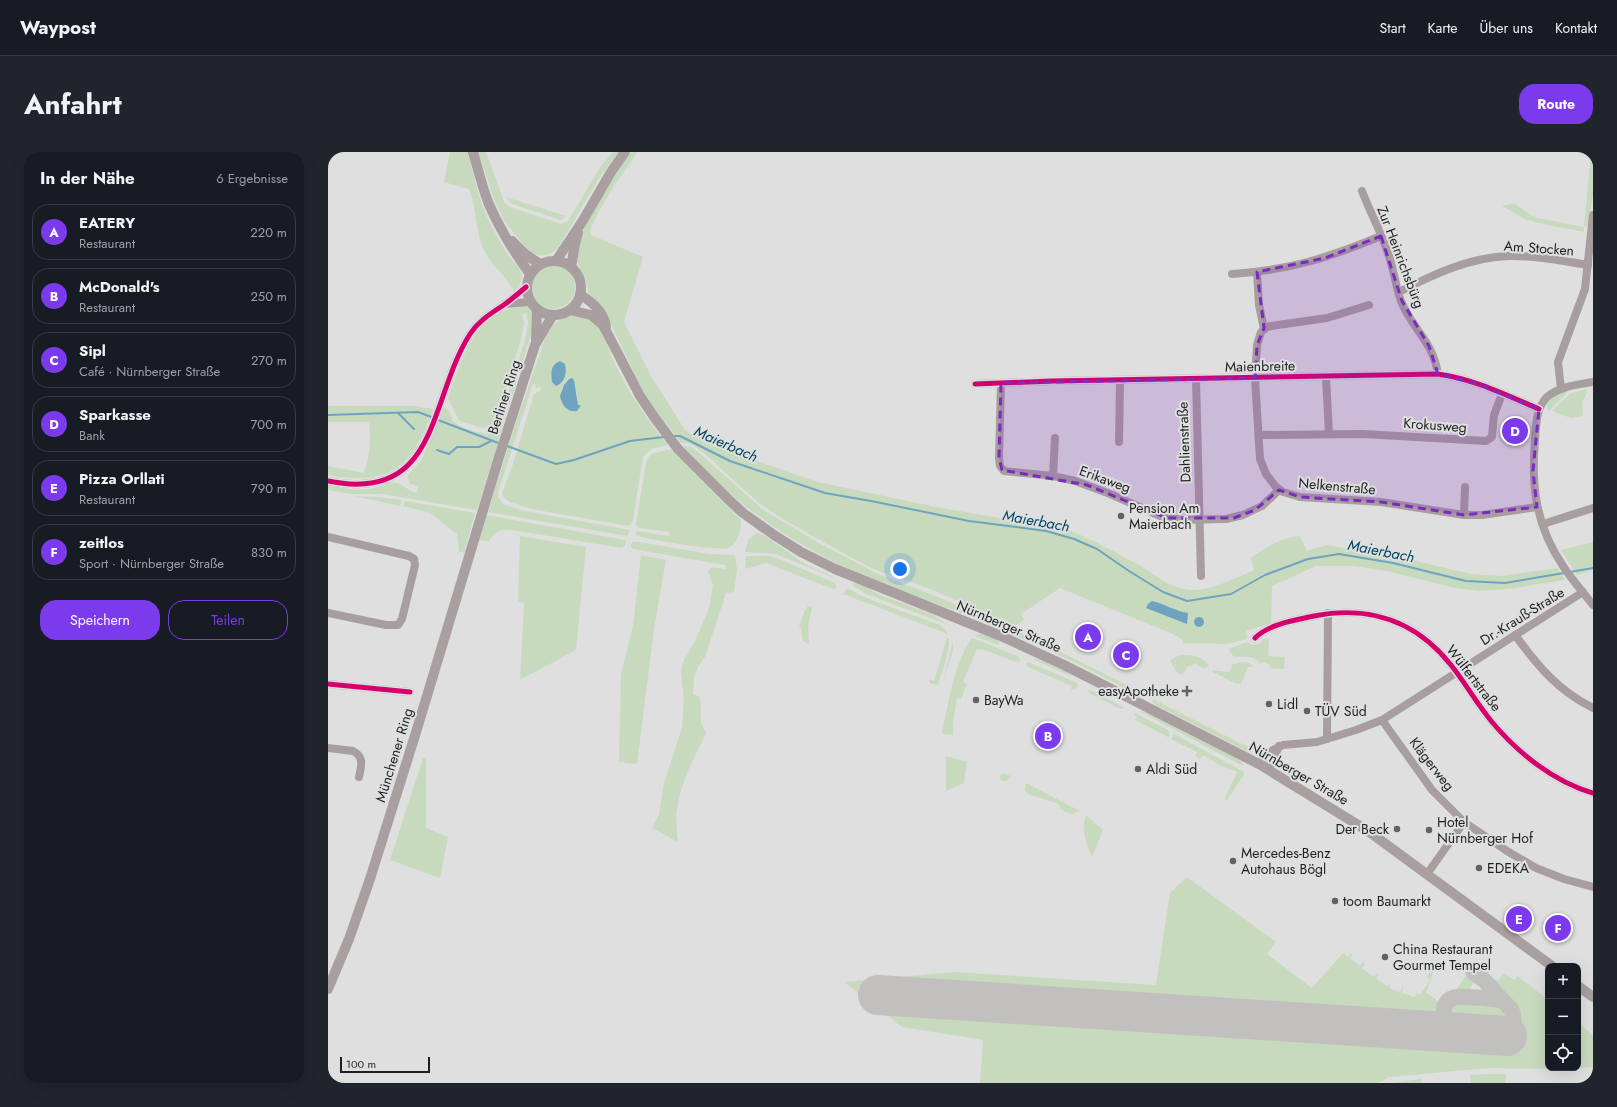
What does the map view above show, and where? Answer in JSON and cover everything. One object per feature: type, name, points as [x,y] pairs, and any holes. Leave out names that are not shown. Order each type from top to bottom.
[{"type":"main road","points":[[473,152],[488,201],[513,249],[530,274]]},
{"type":"main road","points":[[556,261],[625,152]]},
{"type":"main road","points":[[571,267],[575,244],[582,222]]},
{"type":"main road","points":[[505,234],[526,254],[540,264]]},
{"type":"main road","points":[[526,287],[530,274],[540,264],[548,261],[564,263],[577,273],[580,281],[580,294],[576,304],[570,310],[563,314],[546,314],[534,305]]},
{"type":"main road","name":"Berliner Ring","points":[[526,287],[534,305],[535,345]]},
{"type":"main road","name":"Nürnberger Straße","points":[[580,294],[591,302],[600,312],[605,320],[607,331]]},
{"type":"main road","name":"Nürnberger Straße","points":[[570,310],[591,315],[599,321],[607,331],[630,378],[661,427],[678,449],[707,480],[743,513],[774,535],[807,555],[858,579],[1028,648],[1083,674],[1263,767],[1357,823],[1548,963]]},
{"type":"main road","name":"Berliner Ring","points":[[499,458],[535,345],[554,315]]},
{"type":"main road","name":"Münchener Ring","points":[[328,989],[366,892],[499,458]]},
{"type":"main road","points":[[1581,988],[1593,997]]},
{"type":"street","name":"Zur Heinrichsbürg","points":[[1362,191],[1391,260],[1398,292],[1408,314],[1434,354],[1438,374]]},
{"type":"street","points":[[1561,389],[1558,362],[1585,289],[1592,236],[1593,215]]},
{"type":"street","points":[[1232,274],[1292,267],[1325,258],[1381,236]]},
{"type":"street","name":"Am Stocken","points":[[1398,292],[1451,269],[1481,260],[1498,257],[1532,257],[1588,265]]},
{"type":"street","points":[[1256,272],[1259,305],[1264,329]]},
{"type":"street","points":[[328,481],[351,484],[376,483],[392,477],[416,457],[424,445],[457,360],[470,335],[486,316],[526,287]]},
{"type":"street","points":[[504,304],[534,305]]},
{"type":"street","points":[[1255,378],[1256,345],[1259,335],[1264,329],[1272,326],[1327,318],[1370,304]]},
{"type":"street","name":"Maienbreite","points":[[975,384],[1438,374],[1466,380],[1539,409]]},
{"type":"street","points":[[1326,377],[1329,434]]},
{"type":"street","name":"Nelkenstraße","points":[[1255,378],[1260,460],[1263,470],[1279,490],[1300,497],[1381,502],[1464,515],[1482,515],[1537,507]]},
{"type":"street","name":"Dahlienstraße","points":[[1196,379],[1201,576]]},
{"type":"street","points":[[1119,442],[1120,381]]},
{"type":"street","points":[[1593,382],[1561,389],[1548,397],[1539,409],[1533,471],[1537,507],[1549,542],[1563,567],[1571,578],[1588,595],[1593,605]]},
{"type":"street","name":"Erikaweg","points":[[1001,383],[999,458],[1001,469],[1010,472],[1053,476],[1097,488],[1167,518],[1181,520],[1226,519],[1243,516],[1262,506],[1279,490]]},
{"type":"street","name":"Krokusweg","points":[[1259,435],[1390,435],[1486,441],[1492,438],[1494,415],[1502,394]]},
{"type":"street","points":[[1053,476],[1055,438]]},
{"type":"street","points":[[1464,515],[1465,487]]},
{"type":"street","points":[[1542,524],[1593,508]]},
{"type":"street","points":[[328,537],[406,555],[414,559],[415,565],[400,624],[395,626],[386,625],[328,613]]},
{"type":"street","name":"Dr.-Krauß-Straße","points":[[1263,767],[1280,746],[1290,743],[1309,743],[1327,739],[1382,720],[1515,635],[1588,595]]},
{"type":"street","points":[[1327,739],[1328,613]]},
{"type":"street","name":"Wülfertstraße","points":[[1255,638],[1266,629],[1328,613],[1365,613],[1396,622],[1412,630],[1440,652],[1493,722],[1520,751],[1558,777],[1593,793]]},
{"type":"street","points":[[1515,635],[1550,679],[1572,696],[1593,708]]},
{"type":"street","points":[[328,684],[410,692]]},
{"type":"street","name":"Klägerweg","points":[[1382,720],[1432,790],[1464,822],[1507,851],[1536,868],[1564,879],[1593,887]]},
{"type":"street","points":[[328,748],[353,751],[357,753],[360,756],[362,763],[359,777]]},
{"type":"street","points":[[1427,874],[1464,822]]},
{"type":"highlighted area","points":[[1381,236],[1402,301],[1429,346],[1438,374],[1478,384],[1539,409],[1533,471],[1537,507],[1464,515],[1381,502],[1300,497],[1279,490],[1255,510],[1234,518],[1167,518],[1087,485],[1002,470],[999,458],[1001,383],[1255,378],[1257,345],[1264,328],[1257,272],[1325,258]]},
{"type":"green space","points":[[450,152],[468,152],[483,207],[508,255],[521,272],[522,277],[518,287],[514,291],[484,250],[479,235],[472,197],[469,189],[444,182]]},
{"type":"green space","points":[[478,152],[486,152],[505,204],[561,224],[568,221],[601,166],[613,152],[619,152],[599,178],[558,248],[547,255],[539,255],[527,249],[505,222],[495,202]]},
{"type":"green space","points":[[631,152],[638,152],[605,200],[590,231],[591,235],[643,257],[624,322],[651,376],[685,430],[705,443],[818,482],[936,507],[1068,530],[1112,550],[1171,584],[1186,589],[1193,590],[1208,588],[1254,570],[1251,558],[1274,543],[1300,536],[1307,551],[1326,545],[1387,554],[1471,574],[1501,576],[1558,568],[1565,580],[1509,589],[1479,591],[1455,588],[1386,571],[1353,566],[1316,566],[1272,586],[1271,623],[1246,631],[1247,639],[1228,644],[1182,643],[1183,640],[1173,634],[1060,588],[1021,614],[1024,619],[1017,626],[933,590],[871,568],[786,521],[759,503],[715,462],[696,447],[688,443],[681,443],[666,423],[664,424],[646,396],[605,311],[589,293],[584,276],[577,262],[580,239],[584,229],[608,185]]},
{"type":"green space","points":[[1591,152],[1593,152],[1593,195],[1588,226],[1584,227]]},
{"type":"green space","points":[[506,197],[566,216],[561,220],[512,204]]},
{"type":"green space","points":[[1514,203],[1538,218],[1584,227],[1584,232],[1527,220],[1502,206]]},
{"type":"green space","points":[[557,265],[562,266],[569,271],[574,278],[574,296],[569,303],[562,308],[549,309],[544,308],[537,303],[532,296],[531,283],[532,278],[537,271],[544,266]]},
{"type":"green space","points":[[524,306],[528,307],[532,311],[533,328],[477,510],[382,494],[351,494],[328,490],[328,485],[363,490],[396,482],[417,493],[418,487],[409,483],[408,475],[422,459],[444,408],[448,409],[453,421],[460,426],[477,432],[488,434],[492,433],[501,416],[526,336],[528,322],[526,313],[522,314],[524,323],[521,339],[500,408],[490,427],[482,428],[458,419],[448,398],[465,352],[482,326],[493,316],[507,309]]},
{"type":"green space","points":[[572,315],[589,319],[597,325],[603,333],[612,358],[625,384],[645,416],[668,445],[651,449],[643,457],[633,520],[629,526],[531,509],[510,502],[503,497],[502,493],[513,464],[534,394],[541,390],[541,386],[535,389],[536,385],[533,384],[498,492],[498,497],[503,504],[524,511],[630,530],[627,536],[488,512],[515,425],[545,339],[553,325]],"holes":[[[567,381],[577,393],[578,405],[561,390]]]},
{"type":"green space","points":[[1587,389],[1587,393],[1582,402],[1583,416],[1571,418],[1552,411],[1571,393]]},
{"type":"green space","points":[[1567,391],[1567,393],[1549,411],[1547,409],[1547,402],[1555,394]]},
{"type":"green space","points":[[328,406],[414,406],[433,409],[417,445],[408,458],[397,468],[384,474],[368,478],[350,478],[328,475],[328,466],[364,473],[370,448],[369,422],[328,422]]},
{"type":"green space","points":[[683,446],[691,447],[697,451],[762,509],[819,543],[876,573],[938,597],[1039,641],[1125,684],[1127,687],[1123,687],[1006,631],[847,569],[795,541],[747,508],[703,468]]},
{"type":"green space","points":[[671,449],[740,519],[741,527],[737,540],[728,548],[697,547],[653,540],[636,535],[636,531],[669,536],[669,532],[639,528],[636,524],[646,462],[651,454]]},
{"type":"green space","points":[[354,496],[377,497],[402,500],[400,506]]},
{"type":"green space","points":[[405,501],[475,513],[464,553],[459,552],[457,534],[430,513],[403,506]]},
{"type":"green space","points":[[486,515],[626,540],[625,546],[622,548],[508,530],[501,530],[489,541],[478,540]]},
{"type":"green space","points":[[756,533],[762,534],[805,564],[834,578],[776,554],[745,552],[748,540]]},
{"type":"green space","points":[[520,536],[586,547],[576,650],[520,680],[524,603],[518,602]]},
{"type":"green space","points":[[633,542],[710,554],[735,555],[737,570],[734,592],[726,593],[705,657],[698,667],[694,678],[693,694],[700,697],[701,723],[706,733],[684,780],[681,790],[676,819],[678,842],[652,828],[659,815],[664,783],[682,728],[684,700],[681,672],[683,662],[695,641],[709,608],[713,586],[708,571],[712,567],[725,569],[726,565],[633,549],[630,546]]},
{"type":"green space","points":[[1593,542],[1593,570],[1577,575],[1561,550]]},
{"type":"green space","points":[[641,555],[666,560],[654,629],[637,764],[619,762],[621,674],[633,626]]},
{"type":"green space","points":[[746,556],[771,556],[777,558],[835,583],[837,588],[833,589],[766,563],[745,569]]},
{"type":"green space","points":[[855,583],[865,586],[880,595],[925,612],[946,624],[866,594],[852,585]]},
{"type":"green space","points":[[847,588],[866,598],[940,625],[948,634],[843,594]]},
{"type":"green space","points":[[808,606],[812,607],[808,626],[809,644],[803,641],[801,627],[799,626]]},
{"type":"green space","points":[[982,634],[1000,641],[998,645],[977,637],[975,635]]},
{"type":"green space","points":[[947,638],[949,638],[948,650],[938,685],[930,683],[929,680],[934,681]]},
{"type":"green space","points":[[973,638],[1019,657],[1021,661],[1016,662],[984,650],[977,649],[963,682],[967,684],[961,699],[957,698],[953,723],[953,735],[942,734],[949,697],[956,672],[965,649]]},
{"type":"green space","points":[[1263,639],[1269,639],[1268,656],[1285,657],[1284,669],[1270,668],[1270,665],[1263,662],[1260,664],[1252,658],[1234,657],[1228,649],[1248,642],[1257,645]]},
{"type":"green space","points":[[953,640],[953,650],[943,683]]},
{"type":"green space","points":[[1180,655],[1196,656],[1209,665],[1205,669],[1194,663],[1192,667],[1189,665],[1182,675],[1177,673],[1170,660]]},
{"type":"green space","points":[[1032,659],[1054,665],[1073,677]]},
{"type":"green space","points":[[1028,662],[1075,682],[1078,684],[1077,688],[1071,690],[1072,686],[1028,667],[1026,664]]},
{"type":"green space","points":[[1243,662],[1250,663],[1253,667],[1248,667],[1241,684],[1237,684],[1213,672],[1212,670],[1229,672],[1233,664]]},
{"type":"green space","points":[[1088,689],[1123,707],[1124,709],[1120,709],[1089,693]]},
{"type":"green space","points":[[1153,699],[1252,749],[1252,752],[1248,752],[1154,704],[1152,701]]},
{"type":"green space","points":[[1139,711],[1146,712],[1188,732],[1240,760],[1244,765],[1241,765]]},
{"type":"green space","points":[[1135,713],[1168,730],[1170,735],[1168,737],[1135,720],[1137,717],[1134,715]]},
{"type":"green space","points":[[1174,734],[1244,772],[1244,775],[1226,801],[1225,798],[1237,772],[1219,765],[1203,755],[1200,759],[1195,756],[1197,752],[1171,739]]},
{"type":"green space","points":[[946,756],[967,762],[964,783],[946,791]]},
{"type":"green space","points":[[423,758],[426,758],[426,828],[448,837],[440,878],[390,860]]},
{"type":"green space","points":[[1003,773],[1011,776],[1006,782],[1000,780],[1000,776]]},
{"type":"green space","points":[[1026,783],[1080,811],[1071,814],[1060,809],[1059,804],[1028,794],[1025,790]]},
{"type":"green space","points":[[1086,815],[1103,830],[1092,857],[1084,831]]},
{"type":"green space","points":[[1187,877],[1276,942],[1267,954],[1312,988],[1343,953],[1348,957],[1351,953],[1353,954],[1350,958],[1360,966],[1363,962],[1365,964],[1362,968],[1374,977],[1378,973],[1379,975],[1376,978],[1387,986],[1390,983],[1389,988],[1400,992],[1403,988],[1402,993],[1415,997],[1416,993],[1420,995],[1430,980],[1427,977],[1436,963],[1426,993],[1434,998],[1439,1004],[1440,1012],[1438,1022],[1435,1025],[1429,1026],[865,990],[880,1000],[1513,1042],[1514,1011],[1491,985],[1504,973],[1514,980],[1518,976],[1545,998],[1545,1069],[1489,1068],[1389,1077],[1378,1083],[980,1083],[983,1040],[902,1027],[844,982],[954,972],[1156,985],[1170,893]]},
{"type":"green space","points":[[1468,973],[1476,979],[1470,988],[1481,995],[1487,987],[1496,997],[1453,994]]},
{"type":"green space","points":[[1455,1001],[1496,1002],[1504,1006],[1510,1011],[1512,1019],[1509,1029],[1498,1031],[1454,1028],[1447,1026],[1444,1018],[1446,1010]]},
{"type":"green space","points":[[1581,1025],[1593,1035],[1593,1067],[1581,1068]]},
{"type":"green space","points":[[1506,1074],[1505,1083],[1471,1083],[1470,1075]]},
{"type":"green space","points":[[1421,1079],[1421,1083],[1392,1083]]},
{"type":"water","points":[[560,361],[565,364],[566,370],[563,380],[556,386],[552,382],[551,375],[554,365]]},
{"type":"water","points":[[572,378],[574,380],[578,405],[581,405],[577,411],[568,410],[562,402],[560,396],[564,385],[569,379]]},
{"type":"water","points":[[1152,601],[1188,613],[1187,624],[1146,608]]},
{"type":"water","points":[[1197,617],[1201,617],[1204,622],[1201,627],[1197,627],[1194,624],[1194,620]]},
{"type":"waterway","name":"Maierbach","points":[[328,415],[418,412],[434,418]]},
{"type":"waterway","name":"Maierbach","points":[[398,413],[414,429]]},
{"type":"waterway","name":"Maierbach","points":[[438,420],[501,444]]},
{"type":"waterway","name":"Maierbach","points":[[672,436],[680,436],[730,461],[825,493],[969,521],[1046,531],[1074,539],[1097,549],[1163,592],[1187,601],[1231,594],[1265,575],[1308,559],[1339,554],[1393,563],[1466,581],[1505,583],[1564,573]]},
{"type":"waterway","name":"Maierbach","points":[[507,446],[556,464],[574,460],[630,441],[664,437]]},
{"type":"waterway","name":"Maierbach","points":[[437,450],[449,454],[457,447],[479,447],[491,441]]},
{"type":"waterway","name":"Maierbach","points":[[1570,572],[1593,568]]},
{"type":"taxiway","points":[[1473,972],[1484,980],[1502,1000]]},
{"type":"taxiway","points":[[1441,1032],[1444,1007],[1447,1001],[1457,997],[1469,997],[1502,1000],[1511,1009],[1513,1024],[1511,1031],[1507,1036]]},
{"type":"runway","points":[[878,995],[1507,1036]]},
{"type":"cycle path","points":[[328,481],[365,484],[392,477],[411,462],[425,441],[436,416],[456,360],[470,334],[482,321],[526,287]]},
{"type":"cycle path","points":[[975,384],[1052,381],[1438,374],[1451,376],[1477,384],[1539,409]]},
{"type":"cycle path","points":[[1255,638],[1267,629],[1283,623],[1334,613],[1372,615],[1407,627],[1423,637],[1451,665],[1481,708],[1513,745],[1538,765],[1564,782],[1593,793]]},
{"type":"cycle path","points":[[328,684],[410,692]]},
{"type":"place","name":"Sparkasse","points":[[1515,431]]},
{"type":"place","name":"Pension Am Maierbach","points":[[1121,516]]},
{"type":"place","name":"EATERY","points":[[1088,637]]},
{"type":"place","name":"Sipl","points":[[1126,655]]},
{"type":"place","name":"easyApotheke","points":[[1187,691]]},
{"type":"place","name":"BayWa","points":[[976,700]]},
{"type":"place","name":"Lidl","points":[[1269,704]]},
{"type":"place","name":"TÜV Süd","points":[[1307,711]]},
{"type":"place","name":"McDonald's","points":[[1048,736]]},
{"type":"place","name":"Aldi Süd","points":[[1138,769]]},
{"type":"place","name":"Der Beck","points":[[1397,829]]},
{"type":"place","name":"Hotel Nürnberger Hof","points":[[1429,830]]},
{"type":"place","name":"Mercedes-Benz Autohaus Bögl","points":[[1233,861]]},
{"type":"place","name":"EDEKA","points":[[1479,868]]},
{"type":"place","name":"toom Baumarkt","points":[[1335,901]]},
{"type":"place","name":"Pizza Orllati","points":[[1519,919]]},
{"type":"place","name":"zeitlos","points":[[1558,928]]},
{"type":"place","name":"China Restaurant Gourmet Tempel","points":[[1385,957]]}]
